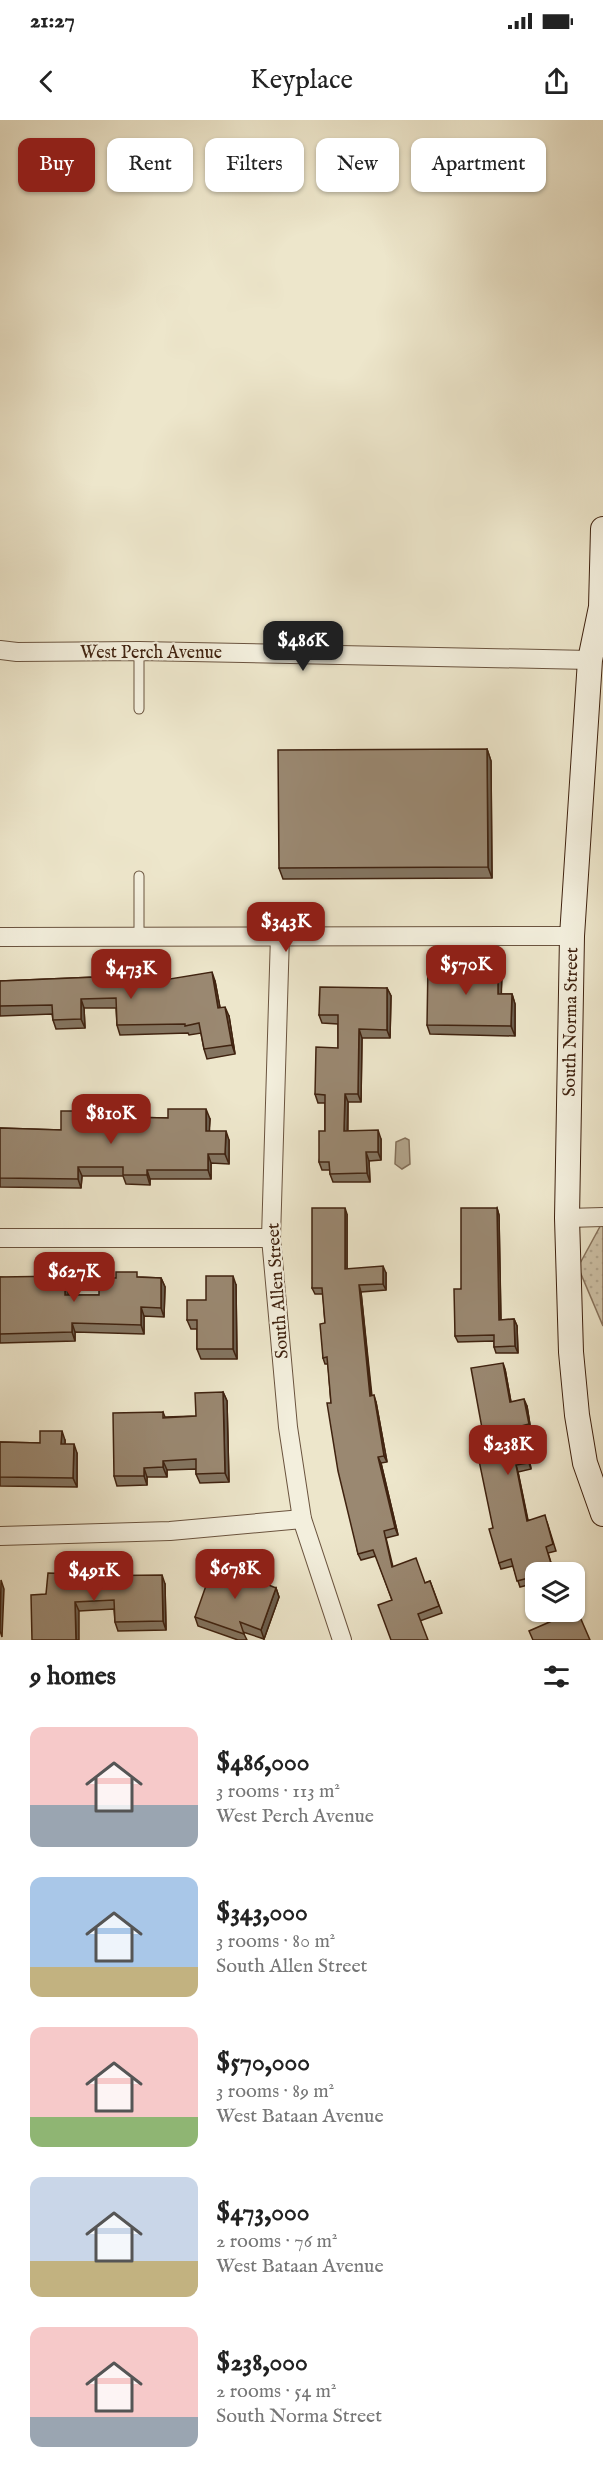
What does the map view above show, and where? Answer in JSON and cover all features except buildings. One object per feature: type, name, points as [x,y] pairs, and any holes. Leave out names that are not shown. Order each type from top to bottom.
[{"type":"street","name":"South Norma Street","points":[[603,529],[601,607],[590,660],[572,936],[567,1218],[571,1352],[577,1415],[585,1463],[603,1514]]},
{"type":"street","name":"West Perch Avenue","points":[[0,650],[590,660]]},
{"type":"street","name":"South Allen Street","points":[[280,935],[271,1238],[288,1427],[302,1519],[342,1640]]},
{"type":"street","points":[[0,937],[572,936]]},
{"type":"street","points":[[567,1218],[603,1217]]},
{"type":"street","points":[[0,1238],[271,1238]]},
{"type":"street","points":[[0,1536],[170,1531],[302,1519]]},
{"type":"lane","points":[[139,651],[139,709]]},
{"type":"lane","points":[[139,876],[139,936]]},
{"type":"shaded area","points":[[405,1138],[409,1140],[410,1164],[402,1169],[395,1164],[396,1142]]},
{"type":"shaded area","points":[[603,1221],[603,1326],[578,1267]]}]
